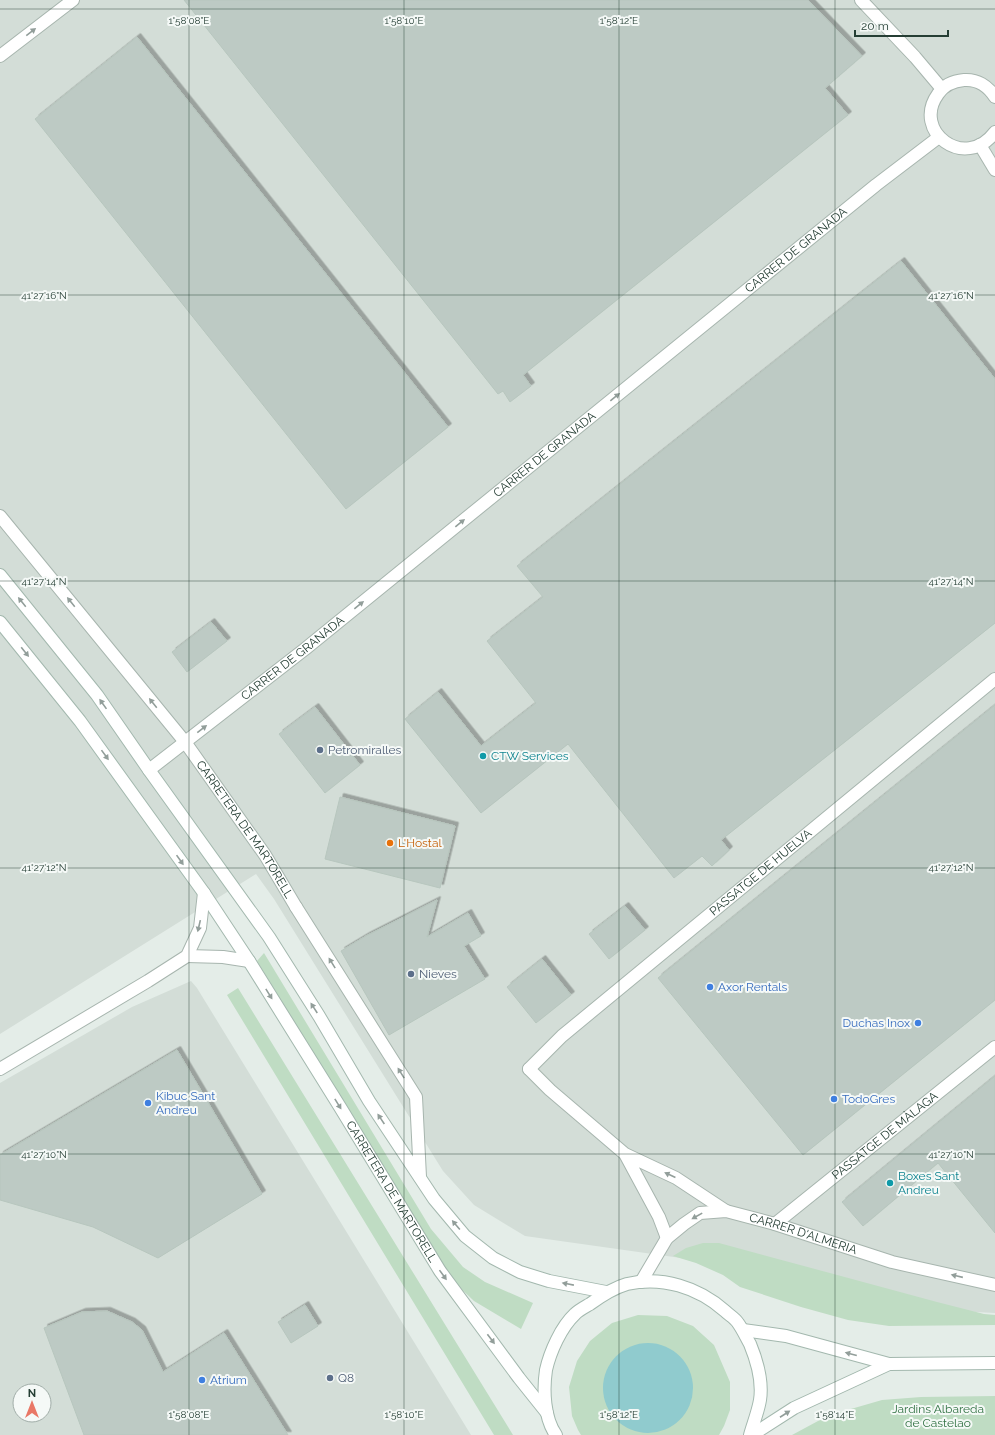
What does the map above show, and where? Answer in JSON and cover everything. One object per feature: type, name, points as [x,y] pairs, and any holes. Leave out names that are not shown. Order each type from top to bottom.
[{"type":"street","points":[[0,56],[73,0]]},
{"type":"street","points":[[861,0],[915,57],[942,89]]},
{"type":"street","points":[[994,94],[980,83],[968,80],[956,81],[942,89],[935,98],[931,114],[933,126],[939,137],[949,144],[960,148],[973,148],[980,145],[987,141],[995,132]]},
{"type":"street","name":"CARRER DE GRANADA","points":[[150,770],[305,649],[870,190],[939,137]]},
{"type":"street","points":[[980,145],[995,170]]},
{"type":"street","name":"CARRETERA DE MARTORELL","points":[[0,516],[185,742],[265,855],[296,907],[416,1097],[420,1177]]},
{"type":"street","name":"CARRETERA DE MARTORELL","points":[[0,575],[97,695],[269,937],[319,1016],[369,1101],[434,1199],[465,1236],[493,1258],[520,1272],[549,1281],[606,1292]]},
{"type":"street","name":"CARRETERA DE MARTORELL","points":[[0,622],[80,720],[204,893],[249,961],[440,1271],[519,1378],[547,1413]]},
{"type":"street","name":"PASSATGE DE HUELVA","points":[[625,1154],[556,1095],[529,1069],[562,1036],[995,679]]},
{"type":"street","points":[[0,1069],[148,981],[187,956],[200,928],[204,893]]},
{"type":"street","points":[[187,956],[223,957],[249,961]]},
{"type":"street","name":"PASSATGE DE MÀLAGA","points":[[775,1224],[995,1047]]},
{"type":"street","points":[[625,1154],[676,1178],[726,1211]]},
{"type":"street","points":[[625,1154],[659,1217],[668,1238]]},
{"type":"street","name":"CARRER D'ALMERIA","points":[[641,1282],[668,1238],[684,1224],[700,1213],[726,1211],[775,1224],[892,1262],[995,1285]]},
{"type":"street","name":"CARRETERA DE MARTORELL","points":[[556,1435],[547,1413],[545,1376],[548,1362],[560,1334],[574,1315],[606,1292],[626,1284],[641,1282],[663,1282],[687,1287],[714,1300],[737,1321],[743,1330],[756,1358],[760,1376],[760,1400],[751,1435]]},
{"type":"street","points":[[743,1330],[786,1336],[889,1364],[995,1363]]},
{"type":"street","points":[[751,1435],[794,1408],[889,1364]]},
{"type":"shaded area","points":[[0,0],[995,0],[995,1313],[845,1305],[681,1258],[525,1236],[474,1205],[443,1171],[274,899],[256,874],[0,1034]]},
{"type":"shaded area","points":[[191,981],[197,988],[471,1435],[0,1435],[0,1083],[132,1007]]},
{"type":"green space","points":[[264,953],[431,1229],[463,1267],[485,1282],[533,1303],[521,1329],[474,1301],[453,1281],[257,961]]},
{"type":"green space","points":[[238,988],[513,1435],[494,1435],[227,995]]},
{"type":"green space","points":[[703,1243],[719,1243],[937,1302],[984,1314],[995,1315],[995,1325],[889,1326],[848,1320],[801,1307],[740,1287],[723,1275],[696,1263],[673,1256],[686,1248]]},
{"type":"green space","points":[[638,1315],[667,1316],[693,1326],[714,1345],[730,1382],[730,1410],[719,1435],[581,1435],[572,1416],[569,1387],[577,1361],[590,1341],[612,1323]]},
{"type":"green space","name":"Jardins Albareda de Castelao","points":[[995,1396],[995,1435],[792,1435],[818,1421],[844,1411],[882,1400],[921,1397]]},
{"type":"water","points":[[648,1343],[665,1346],[680,1356],[690,1371],[693,1388],[690,1405],[680,1420],[665,1430],[648,1433],[631,1430],[616,1420],[606,1405],[603,1388],[606,1371],[616,1356],[631,1346]]},
{"type":"building","points":[[184,0],[808,0],[862,56],[825,88],[848,115],[523,375],[531,386],[510,402],[503,391],[498,394]]},
{"type":"building","points":[[137,37],[448,427],[346,509],[35,119]]},
{"type":"building","points":[[901,261],[995,379],[995,623],[721,840],[729,850],[712,866],[702,856],[674,878],[568,744],[481,813],[405,719],[438,692],[481,746],[536,703],[487,641],[543,597],[517,566]]},
{"type":"building","points":[[211,622],[227,641],[187,672],[172,652]]},
{"type":"building","points":[[995,705],[995,1000],[803,1155],[658,978]]},
{"type":"building","name":"Petromiralles","points":[[315,707],[360,765],[325,793],[279,734]]},
{"type":"building","name":"L'Hostal","points":[[340,797],[455,826],[440,888],[325,859]]},
{"type":"building","name":"Nieves","points":[[437,900],[427,937],[468,913],[481,936],[464,946],[485,979],[389,1035],[341,951],[366,936]]},
{"type":"building","points":[[625,906],[645,930],[609,959],[589,934]]},
{"type":"building","points":[[542,959],[571,995],[536,1023],[507,987]]},
{"type":"building","name":"Kibuc Sant Andreu","points":[[177,1050],[262,1194],[158,1258],[93,1227],[0,1200],[0,1155]]},
{"type":"building","points":[[995,1076],[995,1233],[938,1163],[863,1226],[842,1202]]},
{"type":"building","points":[[305,1305],[318,1326],[291,1343],[278,1322]]},
{"type":"building","points":[[107,1311],[132,1322],[142,1330],[163,1372],[224,1333],[288,1435],[84,1435],[44,1328],[82,1312]]},
{"type":"place","name":"Petromiralles","points":[[320,750]]},
{"type":"place","name":"CTW Services","points":[[483,756]]},
{"type":"place","name":"L'Hostal","points":[[390,843]]},
{"type":"place","name":"Nieves","points":[[411,974]]},
{"type":"place","name":"Axor Rentals","points":[[710,987]]},
{"type":"place","name":"Duchas Inox","points":[[918,1023]]},
{"type":"place","name":"TodoGres","points":[[834,1099]]},
{"type":"place","name":"Kibuc Sant Andreu","points":[[148,1103]]},
{"type":"place","name":"Boxes Sant Andreu","points":[[890,1183]]},
{"type":"place","name":"Q8","points":[[330,1378]]},
{"type":"place","name":"Atrium","points":[[202,1380]]}]
